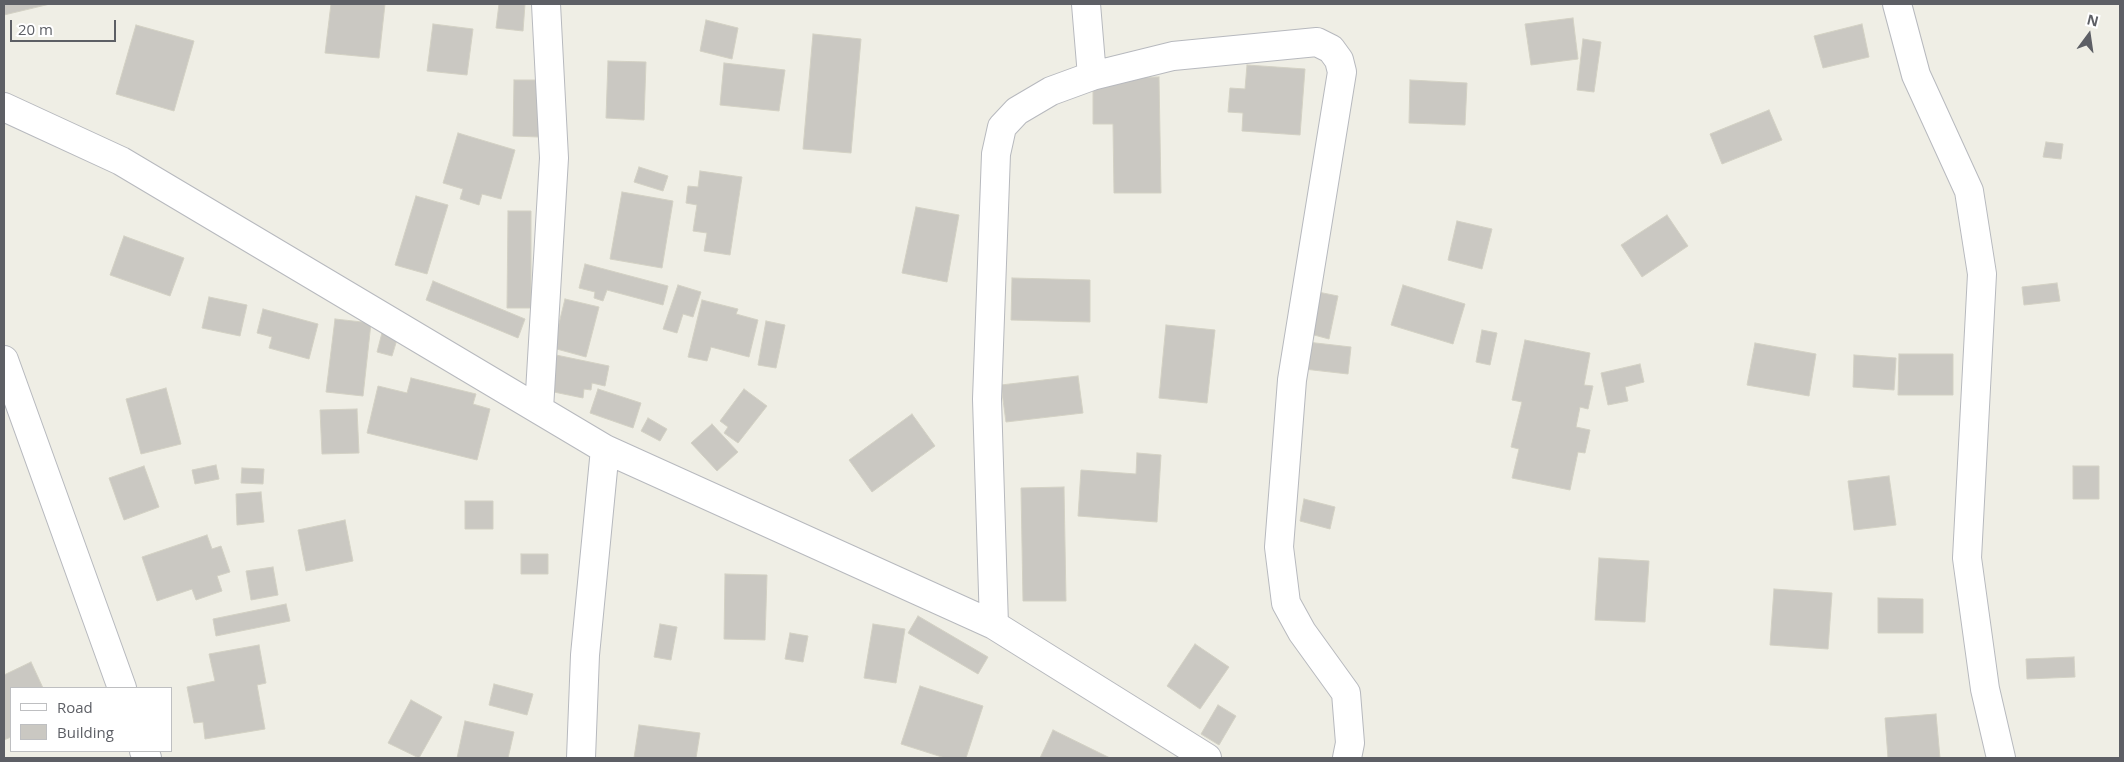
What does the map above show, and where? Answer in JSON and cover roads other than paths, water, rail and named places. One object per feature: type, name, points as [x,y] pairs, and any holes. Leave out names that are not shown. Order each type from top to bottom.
[{"type":"street","points":[[539,409],[554,158],[546,4]]},
{"type":"street","points":[[1086,4],[1092,76]]},
{"type":"street","points":[[1897,4],[1916,75],[1969,192],[1982,274],[1967,558],[1985,689],[2001,758]]},
{"type":"street","points":[[994,625],[987,399],[996,154],[1002,127],[1017,111],[1051,90],[1092,76],[1173,56],[1317,42],[1331,49],[1339,60],[1342,72],[1292,380],[1280,547],[1286,603],[1302,632],[1346,693],[1350,743],[1347,758]]},
{"type":"street","points":[[4,108],[121,161],[605,449],[994,625],[1207,758]]},
{"type":"street","points":[[4,360],[122,687]]},
{"type":"street","points":[[581,758],[586,655],[605,449]]}]
